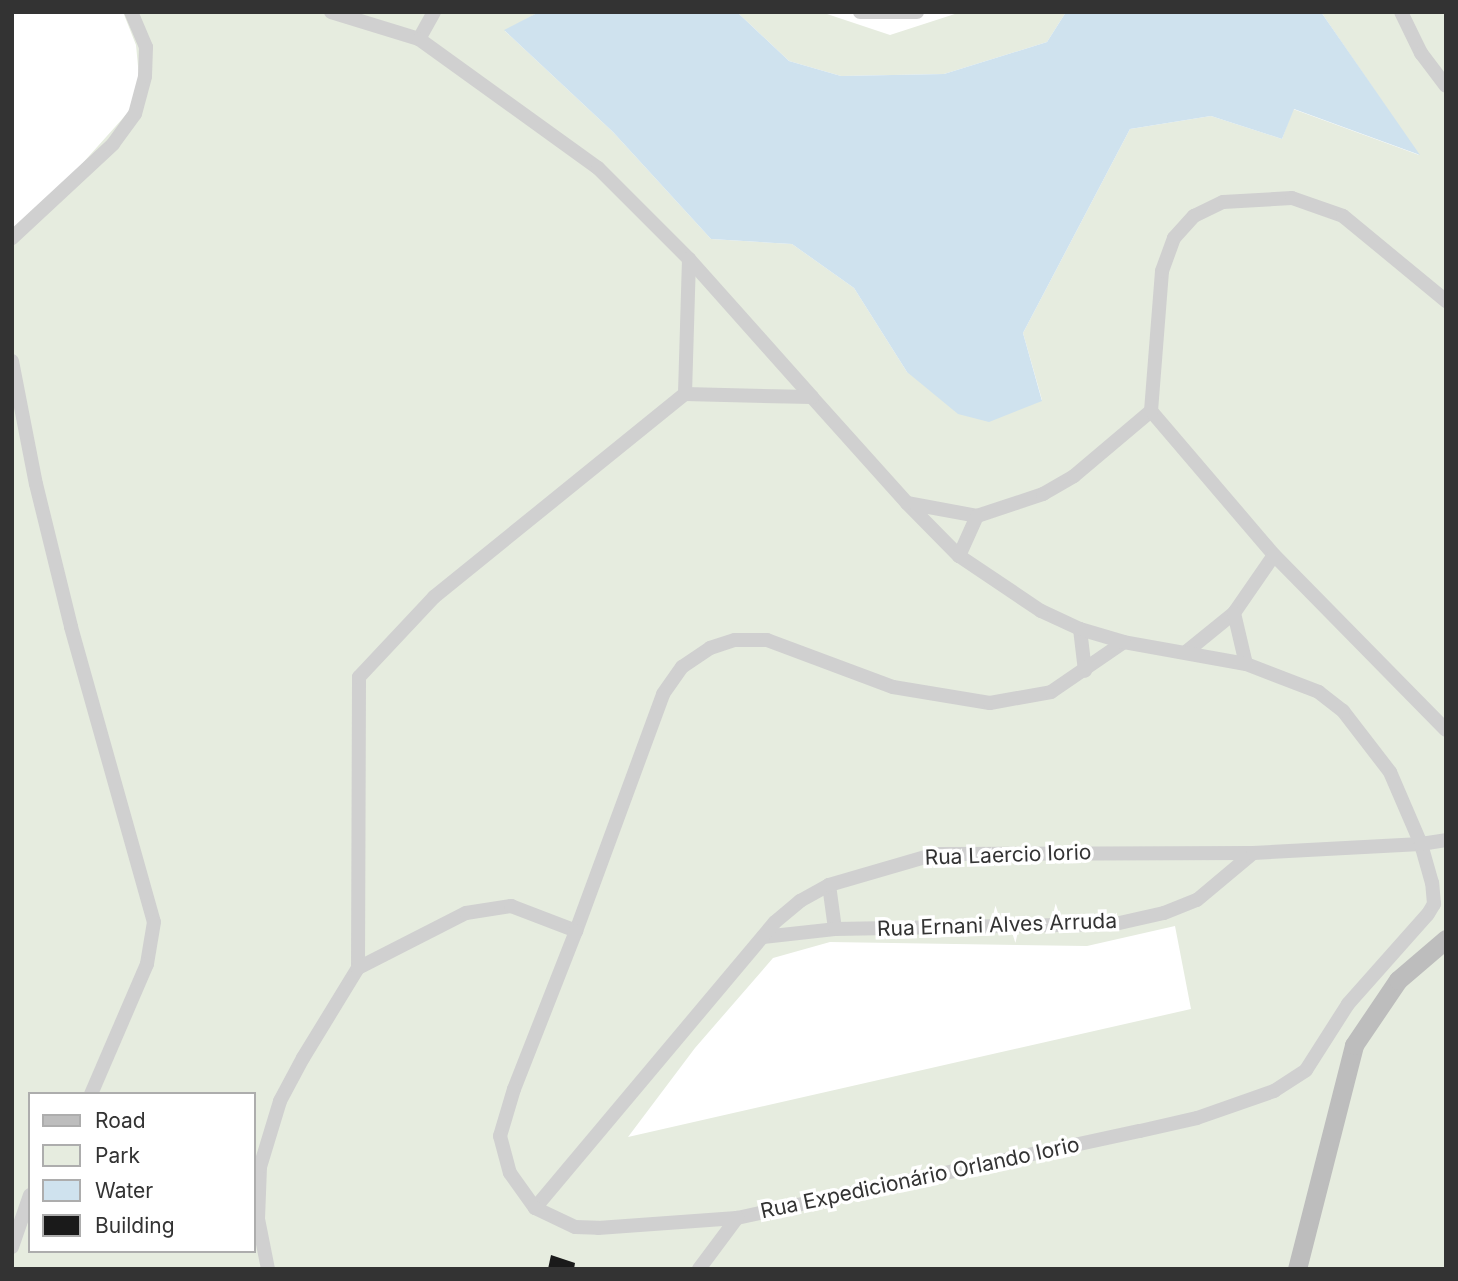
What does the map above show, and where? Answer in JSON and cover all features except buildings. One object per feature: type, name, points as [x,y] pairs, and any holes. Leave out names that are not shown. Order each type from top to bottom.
[{"type":"street","points":[[12,238],[113,144],[135,114],[146,59],[141,29],[131,12]]},
{"type":"street","points":[[331,12],[419,39],[582,155],[689,259],[906,503],[959,556],[1033,606],[1080,629],[1124,642],[1246,664],[1306,685],[1343,711],[1398,784],[1421,844]]},
{"type":"street","points":[[419,39],[434,12]]},
{"type":"street","points":[[859,12],[917,12]]},
{"type":"street","points":[[1401,12],[1421,53],[1446,86]]},
{"type":"street","points":[[1446,301],[1362,229],[1322,206],[1270,196],[1223,202],[1195,216],[1168,250],[1162,271],[1151,411],[1274,555],[1446,730]]},
{"type":"street","points":[[685,394],[689,259]]},
{"type":"street","points":[[12,361],[36,484],[71,627],[154,922],[147,964],[93,1092]]},
{"type":"street","points":[[358,968],[359,677],[434,597],[685,394],[812,397]]},
{"type":"street","points":[[906,503],[977,516],[1059,486],[1151,411]]},
{"type":"street","points":[[959,556],[977,516]]},
{"type":"street","points":[[1186,652],[1234,613],[1274,555]]},
{"type":"street","points":[[1234,613],[1246,664]]},
{"type":"street","points":[[1080,629],[1085,671]]},
{"type":"street","points":[[535,1208],[510,1174],[500,1136],[513,1088],[576,931],[663,694],[682,667],[710,648],[736,640],[767,640],[893,687],[975,703],[1037,697],[1085,671],[1124,642]]},
{"type":"street","name":"Rua Laercio Iorio","points":[[535,1208],[787,910],[830,885],[936,854],[1253,853],[1421,844],[1446,840]]},
{"type":"street","name":"Rua Expedicionário Orlando Iorio","points":[[535,1208],[558,1222],[586,1228],[737,1218],[1197,1118],[1274,1091],[1298,1077],[1348,1004],[1432,908],[1432,883],[1421,844]]},
{"type":"street","name":"Rua Ernani Alves Arruda","points":[[763,937],[835,929],[1058,927],[1141,919],[1197,900],[1253,853]]},
{"type":"street","points":[[830,885],[835,929]]},
{"type":"street","points":[[268,1269],[257,1192],[269,1132],[303,1058],[358,968],[443,922],[491,907],[527,910],[576,931]]},
{"type":"street","points":[[1297,1269],[1354,1045],[1398,980],[1446,939]]},
{"type":"street","points":[[12,1247],[28,1201]]},
{"type":"street","points":[[699,1269],[737,1218]]},
{"type":"green space","points":[[123,12],[539,12],[505,31],[613,132],[711,239],[792,244],[854,288],[907,372],[1042,400],[1023,333],[1130,129],[1211,116],[1282,139],[1293,109],[1419,155],[1321,12],[1446,12],[1446,1269],[12,1269],[12,242],[141,98],[136,45]],"holes":[[[1175,926],[1191,1009],[628,1137],[695,1048],[773,958],[830,942],[1087,946]]]},
{"type":"green space","points":[[737,12],[821,12],[890,35],[961,12],[1066,12],[1047,42],[944,74],[841,76],[789,61]]},
{"type":"water","points":[[539,12],[737,12],[789,61],[841,76],[944,74],[1047,42],[1066,12],[1321,12],[1420,155],[1294,109],[1282,139],[1211,116],[1130,129],[1023,333],[1042,401],[989,422],[958,414],[907,372],[854,288],[792,244],[711,239],[613,132],[504,30]]}]
